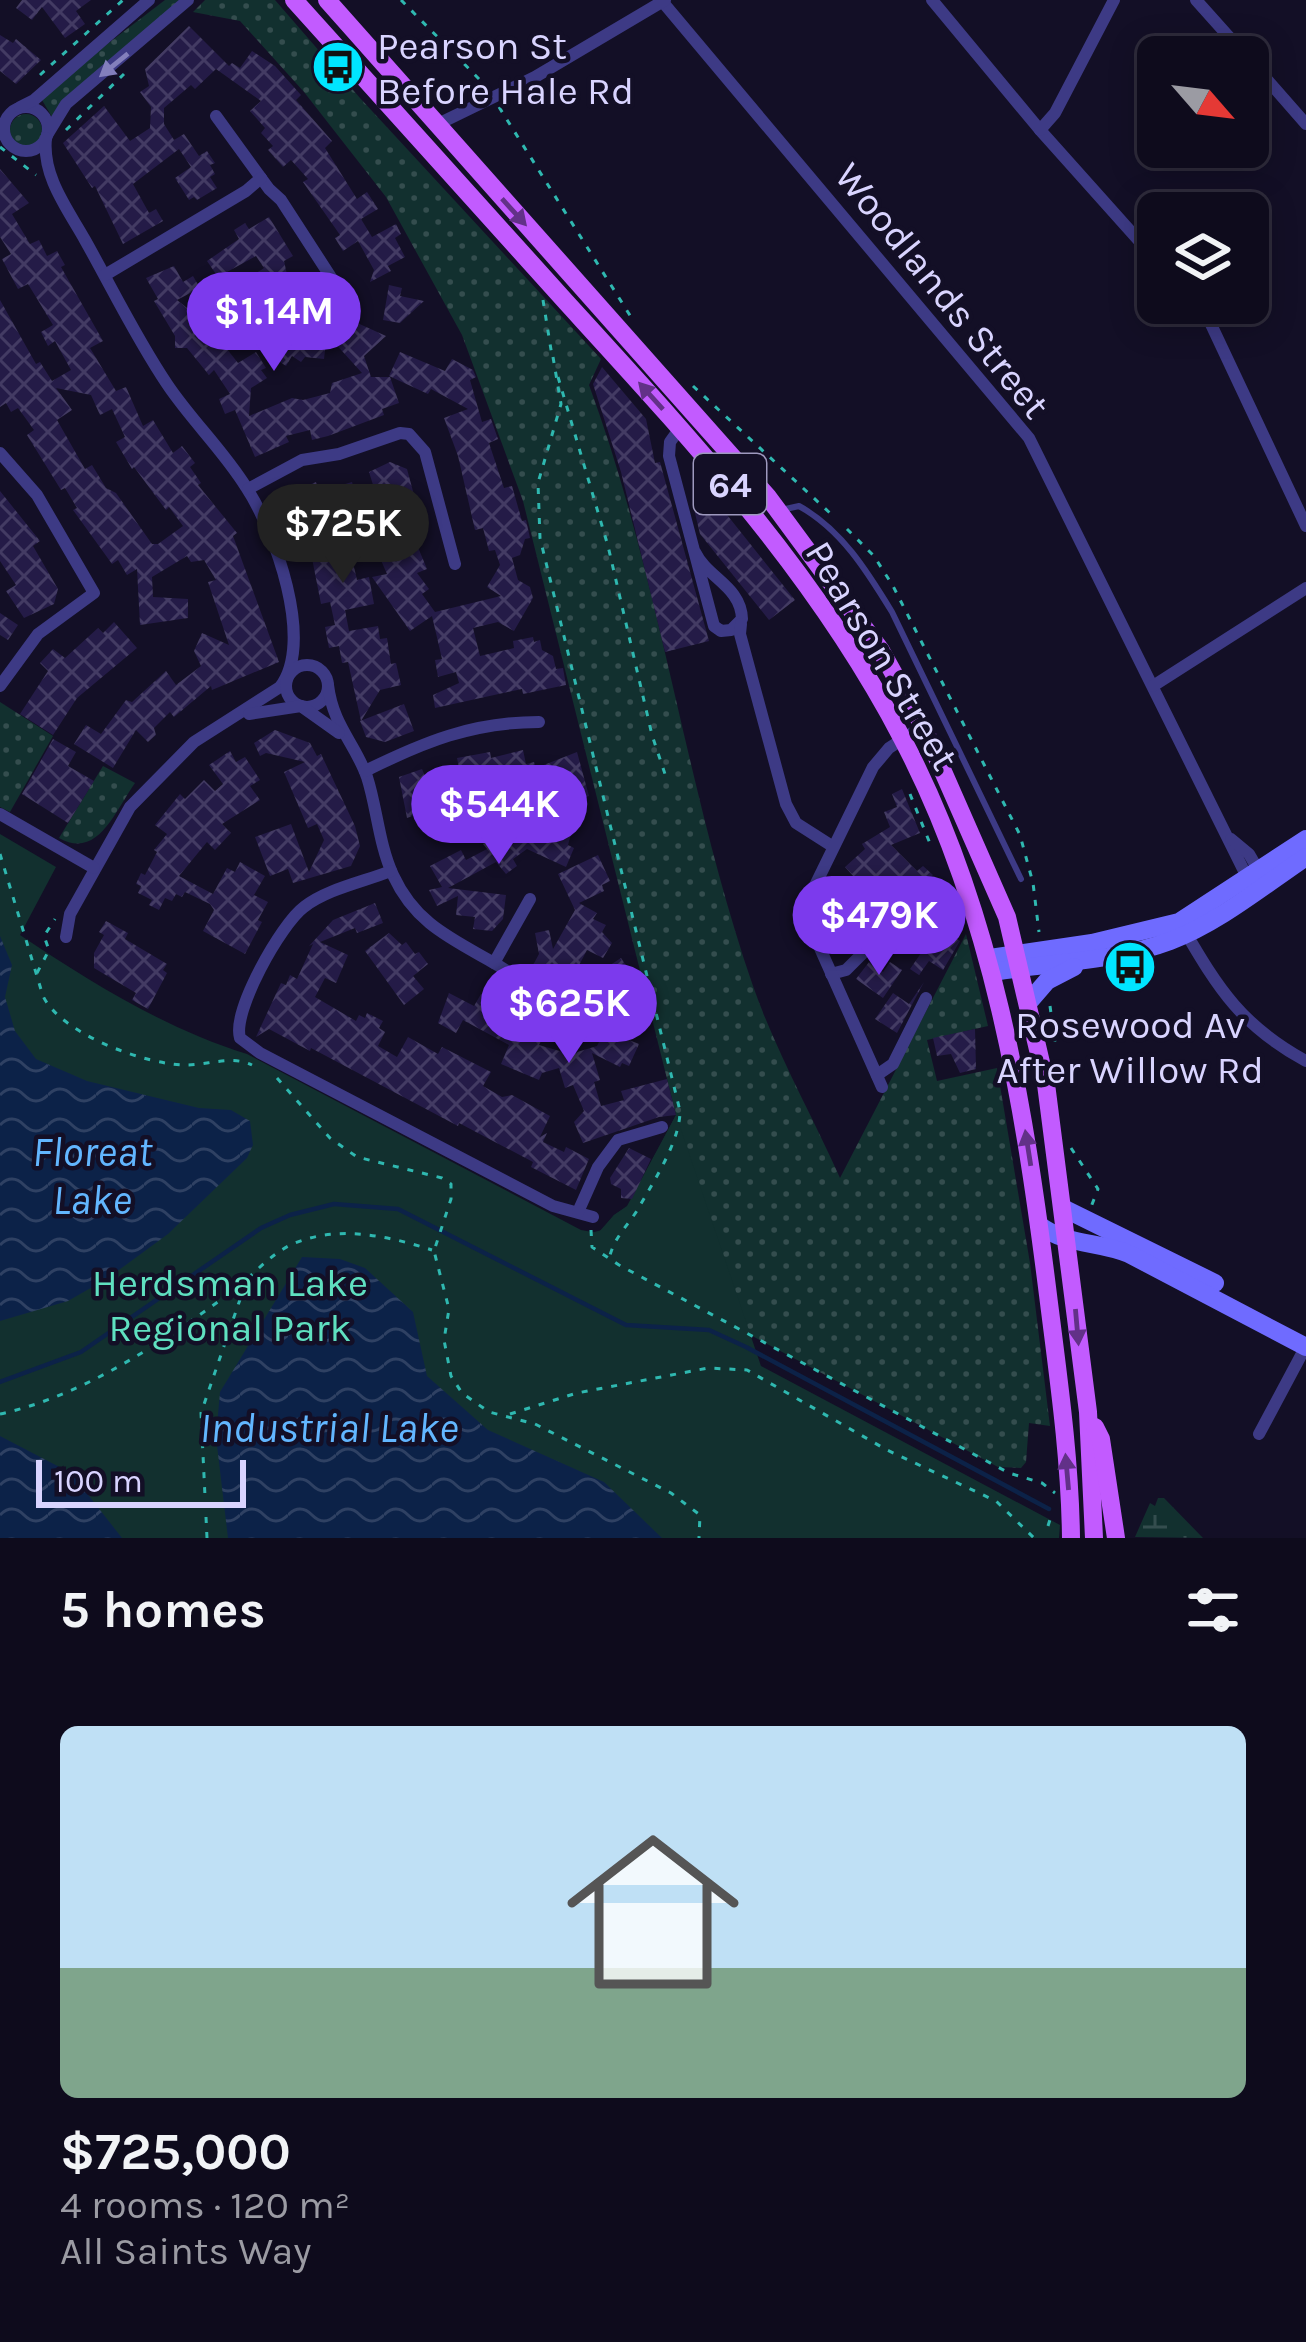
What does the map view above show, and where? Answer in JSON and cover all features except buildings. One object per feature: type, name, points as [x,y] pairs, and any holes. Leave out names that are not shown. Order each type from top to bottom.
[{"type":"main road","name":"Pearson Street","points":[[294,0],[680,428],[815,594],[902,739],[933,806],[992,965],[1015,1071],[1039,1225]]},
{"type":"main road","name":"Pearson Street","points":[[327,0],[779,511],[880,649],[923,726],[988,870],[1019,961],[1046,1084],[1064,1208]]},
{"type":"main road","points":[[1257,881],[1306,839]]},
{"type":"main road","points":[[992,965],[1094,958],[1151,947],[1257,881],[1306,857]]},
{"type":"main road","points":[[1019,961],[1040,952],[1182,928]]},
{"type":"main road","points":[[1028,1003],[1047,981],[1094,958]]},
{"type":"main road","points":[[1064,1208],[1306,1333]]},
{"type":"main road","name":"64","points":[[1064,1208],[1088,1412],[1094,1538]]},
{"type":"main road","points":[[1039,1225],[1068,1242],[1103,1245],[1129,1254],[1306,1346]]},
{"type":"main road","name":"64","points":[[1039,1225],[1071,1538]]},
{"type":"main road","points":[[1088,1412],[1101,1438],[1116,1538]]},
{"type":"street","points":[[56,188],[16,149],[2,125],[11,108],[34,100],[149,0]]},
{"type":"street","points":[[188,0],[66,104],[50,138],[46,162],[56,188],[168,386],[248,489],[272,539],[299,638],[326,678],[330,704],[344,738],[365,771],[391,872],[423,920],[563,1009]]},
{"type":"street","points":[[932,0],[1137,239]]},
{"type":"street","points":[[1040,130],[1054,113],[1114,0]]},
{"type":"street","points":[[1196,0],[1228,36]]},
{"type":"street","points":[[436,124],[663,1]]},
{"type":"street","name":"Woodlands Street","points":[[663,1],[1029,438],[1231,839],[1257,881]]},
{"type":"street","points":[[1269,83],[1306,124]]},
{"type":"street","points":[[11,108],[34,108],[44,116],[50,138]]},
{"type":"street","points":[[216,116],[296,220],[336,285]]},
{"type":"street","points":[[16,149],[37,148],[50,138]]},
{"type":"street","points":[[105,275],[261,178]]},
{"type":"street","points":[[1211,324],[1306,526]]},
{"type":"street","points":[[680,428],[670,442],[669,456],[714,626],[725,631],[741,627]]},
{"type":"street","points":[[248,489],[302,460],[409,434],[425,452],[455,564]]},
{"type":"street","points":[[0,453],[37,494],[94,592],[38,634],[0,686]]},
{"type":"street","points":[[694,552],[741,608],[751,673],[790,815],[832,846]]},
{"type":"street","points":[[707,599],[713,582],[725,584]]},
{"type":"street","points":[[1153,686],[1306,588]]},
{"type":"street","points":[[292,615],[295,649],[287,693],[344,738]]},
{"type":"street","points":[[66,937],[66,924],[94,868],[130,807],[152,782],[194,742],[280,687],[303,665],[326,678]]},
{"type":"street","points":[[237,716],[320,702],[326,678]]},
{"type":"street","points":[[365,771],[439,738],[482,725],[539,722]]},
{"type":"street","points":[[923,726],[873,767],[806,904],[807,919],[879,1081],[893,1064],[926,998]]},
{"type":"street","points":[[0,814],[94,868]]},
{"type":"street","points":[[391,872],[315,899],[291,918],[239,1016],[240,1038],[260,1053],[511,1184],[553,1205],[593,1217]]},
{"type":"street","points":[[494,963],[530,899]]},
{"type":"street","points":[[831,974],[846,970],[892,924]]},
{"type":"street","points":[[1182,928],[1243,1019],[1306,1061]]},
{"type":"street","points":[[578,1212],[598,1168],[618,1140],[662,1127]]},
{"type":"street","points":[[1259,1434],[1306,1346]]},
{"type":"lane","points":[[779,511],[799,506],[817,515],[866,570],[923,674],[1021,879]]},
{"type":"path","points":[[38,78],[123,0]]},
{"type":"path","points":[[401,0],[449,52],[477,73],[492,97]]},
{"type":"path","points":[[50,138],[124,74]]},
{"type":"path","points":[[0,147],[40,176]]},
{"type":"path","points":[[541,274],[562,404],[538,483],[539,538],[680,1111],[676,1133],[637,1210],[616,1236],[609,1258]]},
{"type":"path","points":[[543,298],[559,316]]},
{"type":"path","points":[[553,357],[608,546],[665,774]]},
{"type":"path","points":[[907,788],[937,859]]},
{"type":"path","points":[[0,854],[46,1004],[56,1016],[100,1041],[166,1063],[240,1060],[261,1069]]},
{"type":"path","points":[[1035,890],[1040,952]]},
{"type":"path","points":[[36,975],[49,950]]},
{"type":"path","points":[[1047,981],[1057,1062]]},
{"type":"path","points":[[276,1077],[331,1138],[357,1157],[448,1180],[451,1198],[434,1251],[448,1309],[444,1340],[452,1376],[476,1406],[508,1414],[671,1493],[700,1515],[699,1538]]},
{"type":"path","points":[[1068,1142],[1098,1189],[1090,1208]]},
{"type":"path","points":[[593,1217],[590,1244],[609,1258],[1009,1473],[1042,1483],[1058,1498],[1048,1526]]},
{"type":"path","points":[[0,1414],[90,1381],[185,1325],[281,1251],[308,1239],[371,1234],[434,1251]]},
{"type":"path","points":[[207,1538],[201,1414],[247,1281]]},
{"type":"path","points":[[508,1414],[577,1393],[708,1368],[747,1370],[887,1450],[995,1501],[1034,1538]]},
{"type":"green space","points":[[165,0],[179,0],[52,117],[42,100]]},
{"type":"green space","points":[[205,0],[275,0],[601,359],[589,385],[635,533],[729,912],[762,1011],[840,1178],[966,934],[988,1026],[927,1040],[937,1081],[997,1068],[1030,1263],[1050,1426],[1029,1423],[1026,1462],[1021,1468],[998,1467],[619,1265],[591,1233],[602,1230],[628,1206],[676,1115],[523,501],[462,335],[386,197],[304,92],[240,21],[193,12]]},
{"type":"green space","points":[[26,114],[37,119],[42,130],[37,141],[26,146],[15,141],[10,130],[15,119]]},
{"type":"green space","points":[[0,702],[53,736],[10,812],[0,807]]},
{"type":"green space","points":[[103,766],[135,783],[95,838],[73,843],[59,838]]},
{"type":"green space","name":"Herdsman Lake Regional Park","points":[[0,834],[56,867],[20,935],[129,1003],[247,1054],[581,1230],[598,1233],[627,1206],[676,1115],[761,1366],[1060,1525],[1059,1538],[0,1538]]},
{"type":"green space","points":[[1158,1498],[1164,1498],[1203,1538],[1135,1537],[1150,1503],[1155,1506]]},
{"type":"water","name":"Floreat Lake","points":[[0,936],[12,965],[5,997],[15,1031],[36,1059],[87,1081],[199,1108],[231,1110],[250,1121],[253,1145],[247,1158],[168,1234],[108,1278],[68,1301],[0,1321]]},
{"type":"water","name":"Industrial Lake","points":[[302,1257],[340,1259],[365,1268],[413,1312],[427,1376],[488,1430],[604,1482],[662,1538],[228,1538],[216,1437],[220,1392]]},
{"type":"water","name":"Industrial Lake","points":[[0,1436],[71,1473],[122,1538],[0,1538]]},
{"type":"waterway","points":[[0,1382],[81,1352],[261,1228],[290,1215],[334,1204],[398,1209],[626,1325],[709,1330],[746,1347],[1049,1509]]},
{"type":"place","name":"Pearson St Before Hale Rd","points":[[338,67]]},
{"type":"place","name":"Rosewood Av After Willow Rd","points":[[1130,967]]}]
